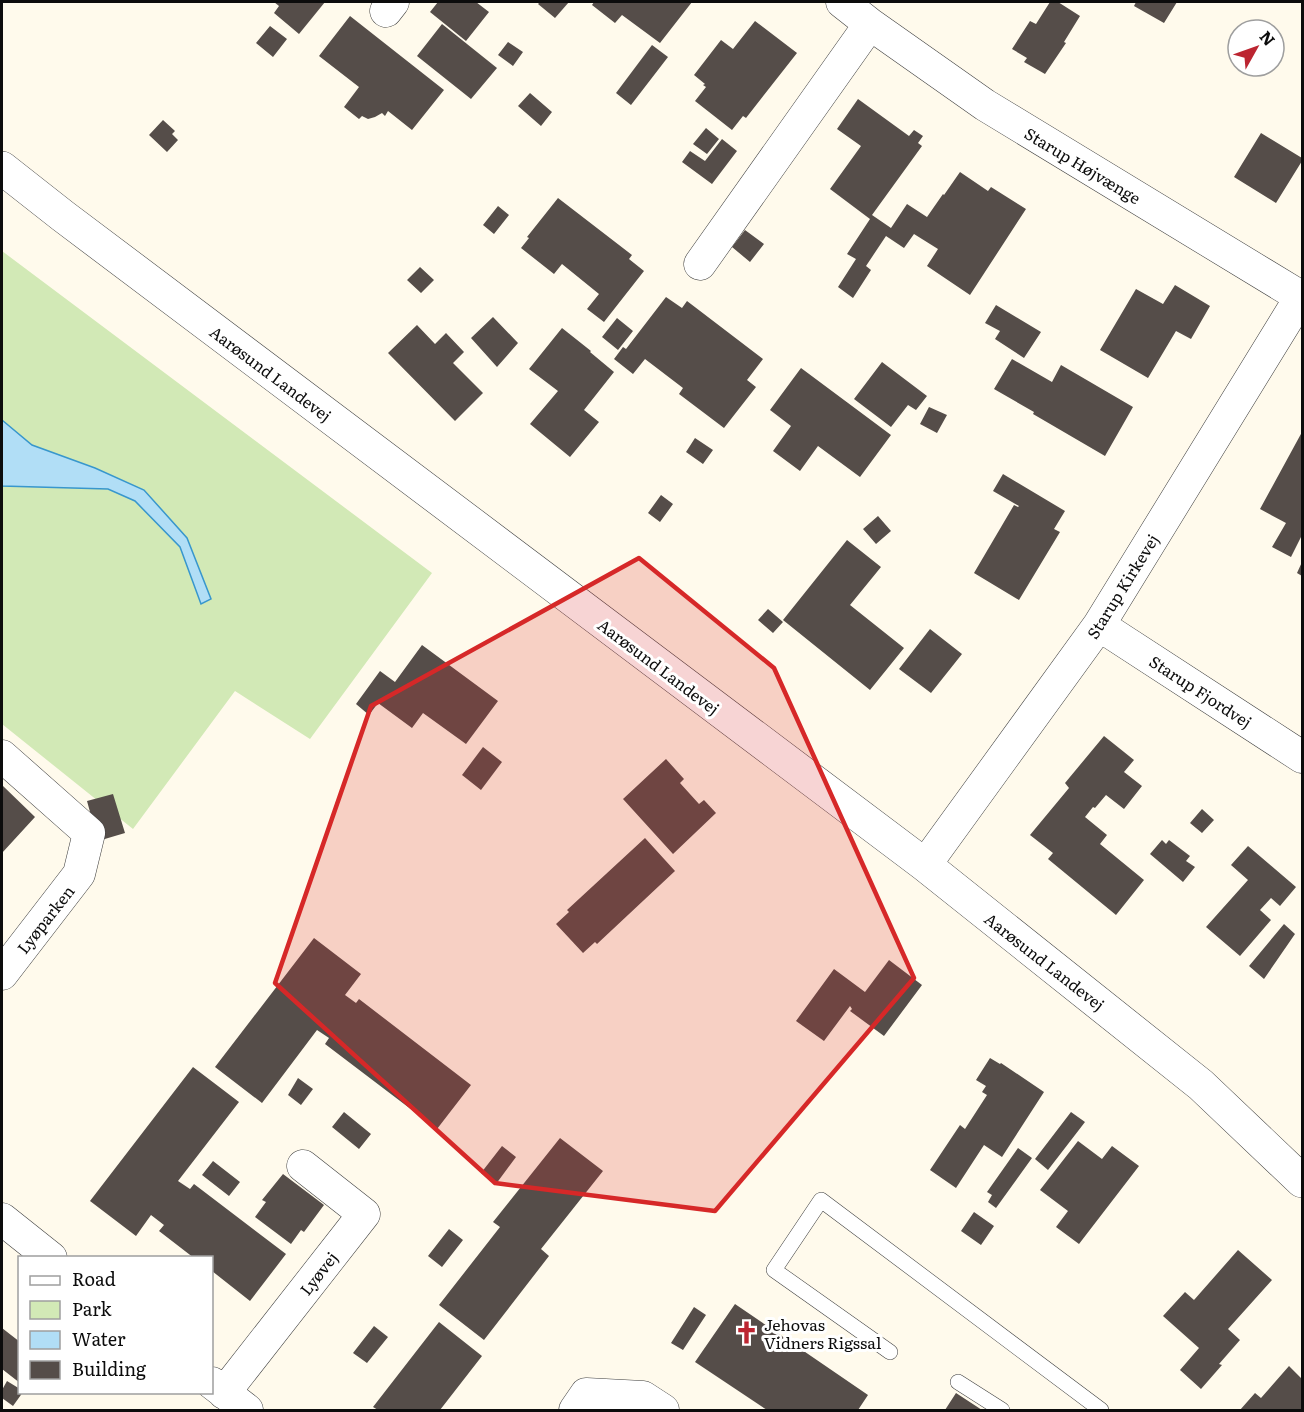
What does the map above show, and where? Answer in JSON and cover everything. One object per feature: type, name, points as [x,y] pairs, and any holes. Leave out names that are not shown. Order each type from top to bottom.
[{"type":"street","name":"Starup Højvænge","points":[[842,2],[985,105],[1302,296]]},
{"type":"street","points":[[700,264],[870,24]]},
{"type":"street","name":"Aarøsund Landevej","points":[[2,168],[925,865],[1202,1085],[1302,1181]]},
{"type":"street","name":"Starup Kirkevej","points":[[925,865],[1099,625],[1302,296]]},
{"type":"street","name":"Starup Fjordvej","points":[[1099,625],[1302,757]]},
{"type":"street","name":"Lyøparken","points":[[2,756],[89,833],[79,874],[2,974]]},
{"type":"street","name":"Lyøvej","points":[[228,1395],[364,1214],[303,1166]]},
{"type":"street","points":[[2,1219],[50,1256]]},
{"type":"street","points":[[575,1410],[586,1394],[643,1397],[663,1410]]},
{"type":"lane","points":[[890,1352],[774,1270],[821,1200],[1101,1410]]},
{"type":"lane","points":[[958,1382],[1002,1410]]},
{"type":"highlighted area","points":[[639,558],[774,668],[914,978],[715,1211],[495,1183],[275,983],[371,706]]},
{"type":"green space","points":[[2,251],[432,573],[310,739],[235,691],[133,829],[2,724]]},
{"type":"water","points":[[2,420],[32,445],[95,468],[144,490],[187,538],[211,599],[201,604],[180,547],[135,501],[108,489],[2,486]]},
{"type":"building","points":[[274,2],[325,2],[299,34],[274,13],[279,6]]},
{"type":"building","points":[[438,2],[476,2],[489,12],[466,41],[430,12]]},
{"type":"building","points":[[540,2],[569,2],[555,18],[538,4]]},
{"type":"building","points":[[594,2],[692,2],[660,43],[622,15],[615,23],[592,5]]},
{"type":"building","points":[[1050,2],[1058,2],[1080,16],[1064,42],[1066,43],[1045,74],[1024,62],[1027,58],[1012,49],[1030,21],[1036,24]]},
{"type":"building","points":[[1136,2],[1177,2],[1164,23],[1134,6]]},
{"type":"building","points":[[350,16],[444,90],[412,130],[388,111],[385,116],[382,113],[368,119],[362,116],[359,119],[344,107],[359,87],[319,56]]},
{"type":"building","points":[[755,21],[797,53],[746,118],[743,116],[732,130],[695,101],[706,87],[694,75],[721,40],[733,49]]},
{"type":"building","points":[[442,24],[497,68],[471,99],[417,56]]},
{"type":"building","points":[[270,26],[287,39],[273,57],[256,43]]},
{"type":"building","points":[[508,42],[523,52],[513,66],[498,55]]},
{"type":"building","points":[[652,45],[668,57],[631,105],[616,93]]},
{"type":"building","points":[[530,93],[552,112],[541,126],[518,106]]},
{"type":"building","points":[[858,99],[909,136],[914,130],[923,136],[918,143],[922,146],[872,215],[891,228],[907,204],[927,217],[960,172],[988,191],[991,187],[1026,209],[970,295],[927,266],[938,249],[914,234],[904,248],[886,236],[866,266],[871,270],[853,298],[838,287],[856,259],[847,254],[870,219],[830,189],[861,146],[837,129]]},
{"type":"building","points":[[163,120],[175,131],[172,134],[178,140],[167,152],[149,135]]},
{"type":"building","points":[[706,128],[719,139],[707,154],[693,144]]},
{"type":"building","points":[[1261,133],[1302,158],[1276,203],[1234,177]]},
{"type":"building","points":[[722,139],[737,151],[712,184],[682,162],[690,151],[705,161]]},
{"type":"building","points":[[558,198],[632,255],[629,259],[644,271],[604,322],[587,309],[599,294],[562,264],[554,274],[521,248]]},
{"type":"building","points":[[498,206],[509,215],[494,234],[483,225]]},
{"type":"building","points":[[745,230],[764,244],[750,262],[732,247]]},
{"type":"building","points":[[420,267],[434,280],[421,293],[407,280]]},
{"type":"building","points":[[1175,285],[1210,306],[1191,339],[1176,331],[1148,378],[1100,350],[1136,289],[1163,304]]},
{"type":"building","points":[[666,297],[682,308],[687,301],[763,359],[747,380],[756,387],[724,428],[679,394],[683,388],[645,359],[633,374],[614,359],[623,347],[626,349]]},
{"type":"building","points":[[996,305],[1041,332],[1024,358],[995,339],[1000,331],[985,323]]},
{"type":"building","points":[[493,317],[518,343],[497,367],[471,338]]},
{"type":"building","points":[[617,318],[633,331],[618,350],[602,337]]},
{"type":"building","points":[[417,325],[435,344],[446,333],[464,352],[453,363],[483,393],[455,421],[388,353]]},
{"type":"building","points":[[562,328],[614,372],[584,410],[599,422],[570,457],[530,424],[558,391],[529,369]]},
{"type":"building","points":[[1012,359],[1052,382],[1061,365],[1133,407],[1105,456],[994,389]]},
{"type":"building","points":[[882,362],[927,396],[916,410],[908,405],[891,427],[854,399]]},
{"type":"building","points":[[801,368],[891,435],[860,477],[818,446],[800,471],[773,451],[791,426],[770,410]]},
{"type":"building","points":[[929,407],[947,415],[937,433],[920,424]]},
{"type":"building","points":[[1302,432],[1302,535],[1291,557],[1272,547],[1286,523],[1260,509]]},
{"type":"building","points":[[695,438],[713,450],[703,464],[686,452]]},
{"type":"building","points":[[1003,474],[1065,511],[1054,529],[1060,532],[1019,600],[974,573],[1014,505],[1019,506],[993,491]]},
{"type":"building","points":[[661,495],[673,504],[660,522],[648,513]]},
{"type":"building","points":[[878,516],[891,531],[876,544],[863,529]]},
{"type":"building","points":[[847,540],[881,567],[850,605],[904,648],[870,690],[783,620]]},
{"type":"building","points":[[1302,562],[1302,576],[1297,573]]},
{"type":"building","points":[[768,609],[783,622],[773,633],[758,620]]},
{"type":"building","points":[[930,629],[962,654],[931,693],[899,669]]},
{"type":"building","points":[[422,645],[498,701],[466,744],[423,713],[412,728],[378,703],[369,715],[356,704],[380,671],[395,682]]},
{"type":"building","points":[[1104,736],[1134,760],[1124,772],[1142,786],[1124,809],[1106,795],[1085,817],[1107,835],[1100,844],[1144,880],[1116,915],[1048,859],[1053,853],[1030,835],[1069,788],[1065,783]]},
{"type":"building","points":[[483,747],[502,762],[481,790],[462,775]]},
{"type":"building","points":[[666,759],[684,779],[680,783],[699,804],[704,800],[716,813],[673,854],[623,799]]},
{"type":"building","points":[[2,785],[35,817],[2,853]]},
{"type":"building","points":[[113,794],[125,833],[98,841],[87,801]]},
{"type":"building","points":[[1202,809],[1214,820],[1202,833],[1190,823]]},
{"type":"building","points":[[645,838],[675,871],[597,944],[595,942],[583,953],[556,924],[569,912],[567,910]]},
{"type":"building","points":[[1162,840],[1166,844],[1169,840],[1190,856],[1186,861],[1195,867],[1183,882],[1150,854]]},
{"type":"building","points":[[1248,846],[1296,887],[1280,906],[1271,898],[1260,910],[1271,920],[1240,956],[1206,927],[1248,880],[1231,865]]},
{"type":"building","points":[[1284,924],[1295,934],[1264,979],[1249,966]]},
{"type":"building","points":[[314,938],[361,974],[345,995],[356,1003],[359,999],[471,1085],[437,1129],[325,1044],[329,1038],[317,1030],[262,1103],[215,1067]]},
{"type":"building","points":[[889,960],[922,985],[884,1036],[850,1011],[852,1009],[850,1006],[824,1041],[796,1021],[834,969],[865,992]]},
{"type":"building","points":[[990,1058],[1044,1092],[1002,1157],[984,1145],[956,1188],[930,1170],[960,1125],[965,1129],[987,1095],[982,1092],[986,1086],[976,1080]]},
{"type":"building","points":[[193,1067],[239,1102],[178,1181],[190,1189],[194,1184],[286,1254],[250,1301],[213,1272],[213,1256],[191,1256],[159,1231],[164,1225],[151,1215],[136,1236],[90,1201]]},
{"type":"building","points":[[298,1078],[313,1089],[301,1105],[288,1095]]},
{"type":"building","points":[[344,1112],[371,1134],[359,1149],[332,1127]]},
{"type":"building","points":[[1071,1112],[1085,1122],[1048,1170],[1035,1159]]},
{"type":"building","points":[[560,1138],[603,1171],[541,1249],[549,1256],[484,1340],[439,1305],[500,1227],[493,1222]]},
{"type":"building","points":[[1078,1141],[1102,1159],[1112,1146],[1139,1166],[1079,1244],[1056,1227],[1068,1211],[1040,1190]]},
{"type":"building","points":[[502,1146],[516,1157],[496,1184],[481,1173]]},
{"type":"building","points":[[1018,1148],[1032,1158],[996,1208],[988,1202],[992,1195],[987,1192]]},
{"type":"building","points":[[213,1161],[240,1182],[229,1196],[202,1175]]},
{"type":"building","points":[[283,1174],[324,1205],[304,1232],[301,1230],[291,1244],[255,1217],[266,1202],[262,1200]]},
{"type":"building","points":[[974,1212],[994,1226],[981,1245],[961,1231]]},
{"type":"building","points":[[449,1229],[463,1240],[442,1267],[428,1256]]},
{"type":"building","points":[[1238,1250],[1272,1280],[1228,1329],[1240,1340],[1201,1389],[1180,1370],[1199,1348],[1163,1316],[1185,1292],[1194,1300]]},
{"type":"building","name":"Jehovas Vidners Rigssal","points":[[735,1304],[868,1395],[858,1410],[767,1410],[695,1362]]},
{"type":"building","points":[[694,1307],[706,1315],[683,1350],[671,1343]]},
{"type":"building","points":[[439,1322],[482,1356],[440,1410],[378,1410],[373,1407]]},
{"type":"building","points":[[374,1326],[388,1337],[367,1363],[353,1353]]},
{"type":"building","points":[[2,1328],[18,1340],[18,1381],[2,1369]]},
{"type":"building","points":[[1289,1366],[1302,1379],[1302,1410],[1240,1410],[1255,1393],[1261,1398]]},
{"type":"building","points":[[7,1381],[18,1388],[18,1394],[22,1394],[13,1406],[2,1398],[2,1390]]},
{"type":"building","points":[[956,1393],[982,1410],[945,1410]]},
{"type":"place","name":"Jehovas Vidners Rigssal","points":[[746,1333]]}]
